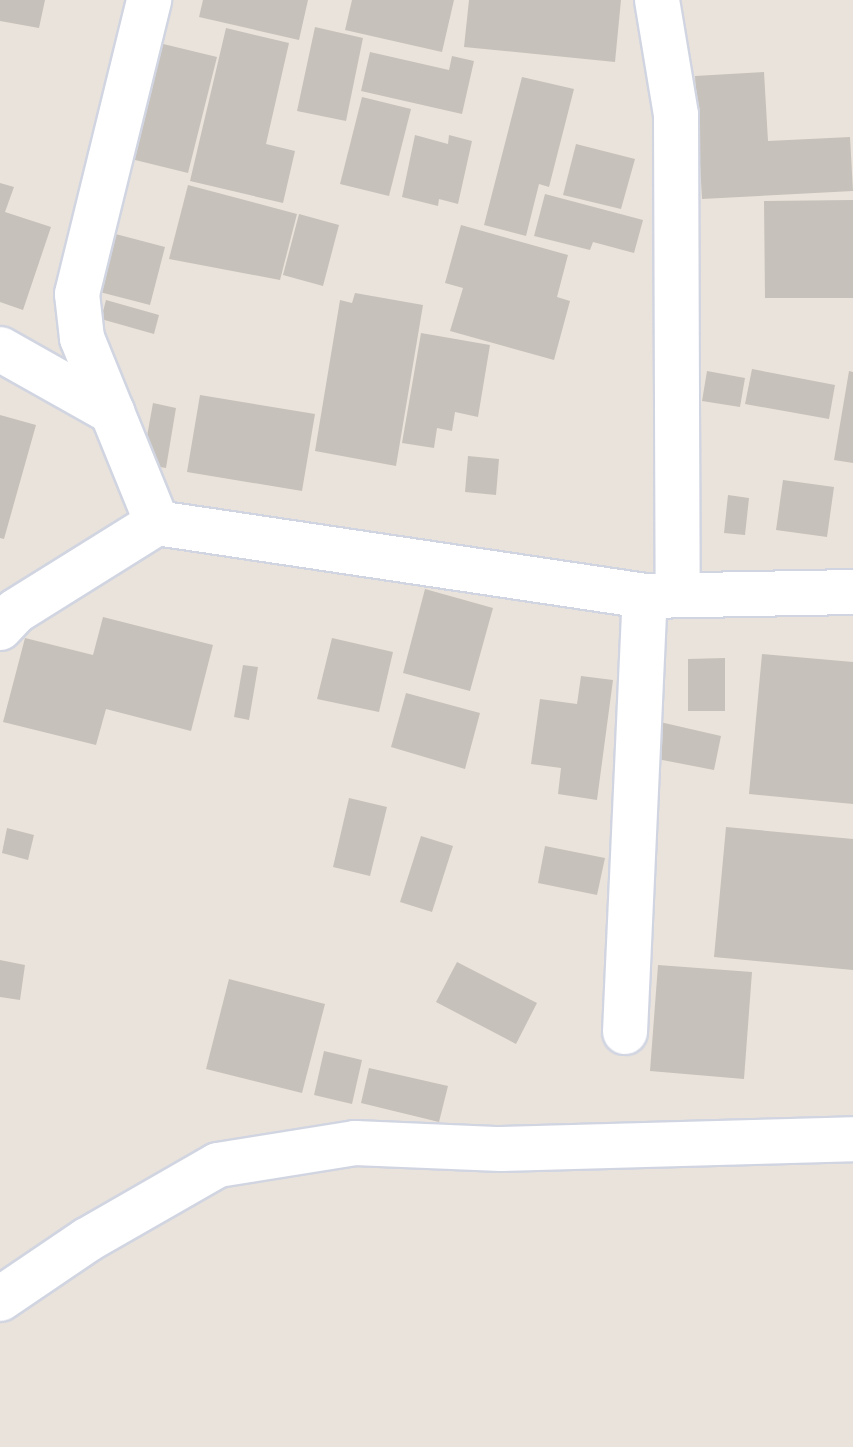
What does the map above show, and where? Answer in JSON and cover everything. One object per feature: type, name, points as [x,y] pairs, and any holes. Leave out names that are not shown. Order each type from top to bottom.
[{"type":"street","points":[[149,0],[77,294],[82,338],[157,523]]},
{"type":"street","points":[[625,1032],[662,595],[676,115],[657,0]]},
{"type":"street","points":[[0,349],[112,412]]},
{"type":"street","points":[[0,628],[16,611],[157,523],[662,595],[853,592]]},
{"type":"street","points":[[0,1299],[87,1240],[218,1165],[355,1143],[501,1149],[853,1139]]},
{"type":"building","points":[[0,0],[45,0],[39,28],[0,21]]},
{"type":"building","points":[[203,0],[308,0],[299,40],[199,17]]},
{"type":"building","points":[[352,0],[454,0],[442,52],[345,30]]},
{"type":"building","points":[[469,0],[621,0],[615,62],[464,47]]},
{"type":"building","points":[[315,27],[363,38],[346,121],[297,111]]},
{"type":"building","points":[[226,28],[289,43],[266,144],[295,151],[283,203],[190,181]]},
{"type":"building","points":[[155,42],[217,57],[188,173],[127,158]]},
{"type":"building","points":[[370,52],[449,70],[452,56],[474,61],[462,114],[361,91]]},
{"type":"building","points":[[764,72],[768,141],[850,137],[853,191],[702,199],[695,76]]},
{"type":"building","points":[[522,77],[574,89],[549,187],[539,184],[526,236],[484,225]]},
{"type":"building","points":[[362,97],[411,109],[389,196],[340,184]]},
{"type":"building","points":[[415,135],[448,144],[449,135],[472,141],[458,204],[439,199],[438,206],[402,197]]},
{"type":"building","points":[[576,144],[635,159],[621,209],[563,195]]},
{"type":"building","points":[[0,183],[14,187],[5,212],[51,227],[23,310],[0,302]]},
{"type":"building","points":[[188,185],[297,214],[280,280],[169,259]]},
{"type":"building","points":[[545,194],[643,220],[634,253],[593,242],[590,250],[534,236]]},
{"type":"building","points":[[853,200],[853,298],[765,298],[764,201]]},
{"type":"building","points":[[299,214],[339,225],[323,286],[283,275]]},
{"type":"building","points":[[461,225],[568,255],[557,297],[570,301],[554,360],[450,331],[463,288],[445,283]]},
{"type":"building","points":[[108,232],[165,247],[150,305],[92,290]]},
{"type":"building","points":[[355,293],[423,305],[396,466],[315,451],[340,300],[352,303]]},
{"type":"building","points":[[106,300],[159,315],[154,334],[101,319]]},
{"type":"building","points":[[421,333],[490,345],[478,417],[455,412],[452,431],[437,428],[434,448],[402,443]]},
{"type":"building","points":[[752,369],[835,385],[829,419],[745,404]]},
{"type":"building","points":[[707,371],[745,378],[740,407],[702,401]]},
{"type":"building","points":[[849,371],[853,372],[853,463],[834,460]]},
{"type":"building","points":[[200,395],[315,414],[302,491],[187,472]]},
{"type":"building","points":[[153,403],[176,408],[166,468],[142,464]]},
{"type":"building","points":[[0,415],[36,425],[4,539],[0,538]]},
{"type":"building","points":[[468,456],[499,459],[496,495],[465,492]]},
{"type":"building","points":[[783,480],[834,487],[827,537],[776,530]]},
{"type":"building","points":[[728,495],[749,498],[745,535],[724,533]]},
{"type":"building","points":[[425,589],[493,608],[470,691],[403,673]]},
{"type":"building","points":[[103,617],[213,645],[191,731],[106,709],[96,745],[3,722],[25,638],[93,655]]},
{"type":"building","points":[[332,638],[393,652],[379,712],[317,699]]},
{"type":"building","points":[[762,654],[853,662],[853,804],[749,794]]},
{"type":"building","points":[[725,658],[725,711],[688,711],[688,659]]},
{"type":"building","points":[[243,665],[258,667],[249,720],[234,717]]},
{"type":"building","points":[[581,676],[613,680],[597,800],[558,794],[561,768],[531,764],[540,699],[577,704]]},
{"type":"building","points":[[406,693],[480,713],[465,769],[391,747]]},
{"type":"building","points":[[660,722],[721,736],[714,770],[652,758]]},
{"type":"building","points":[[349,798],[387,807],[370,876],[333,867]]},
{"type":"building","points":[[726,827],[853,839],[853,970],[714,957]]},
{"type":"building","points":[[7,828],[34,835],[28,860],[2,853]]},
{"type":"building","points":[[421,836],[453,846],[432,912],[400,902]]},
{"type":"building","points":[[545,846],[605,858],[597,895],[538,883]]},
{"type":"building","points":[[0,960],[25,965],[20,1000],[0,997]]},
{"type":"building","points":[[457,962],[537,1003],[516,1044],[436,1002]]},
{"type":"building","points":[[658,965],[752,972],[744,1079],[650,1071]]},
{"type":"building","points":[[229,979],[325,1004],[302,1093],[206,1069]]},
{"type":"building","points":[[324,1051],[362,1060],[352,1104],[314,1095]]},
{"type":"building","points":[[369,1068],[448,1086],[439,1122],[361,1103]]}]
